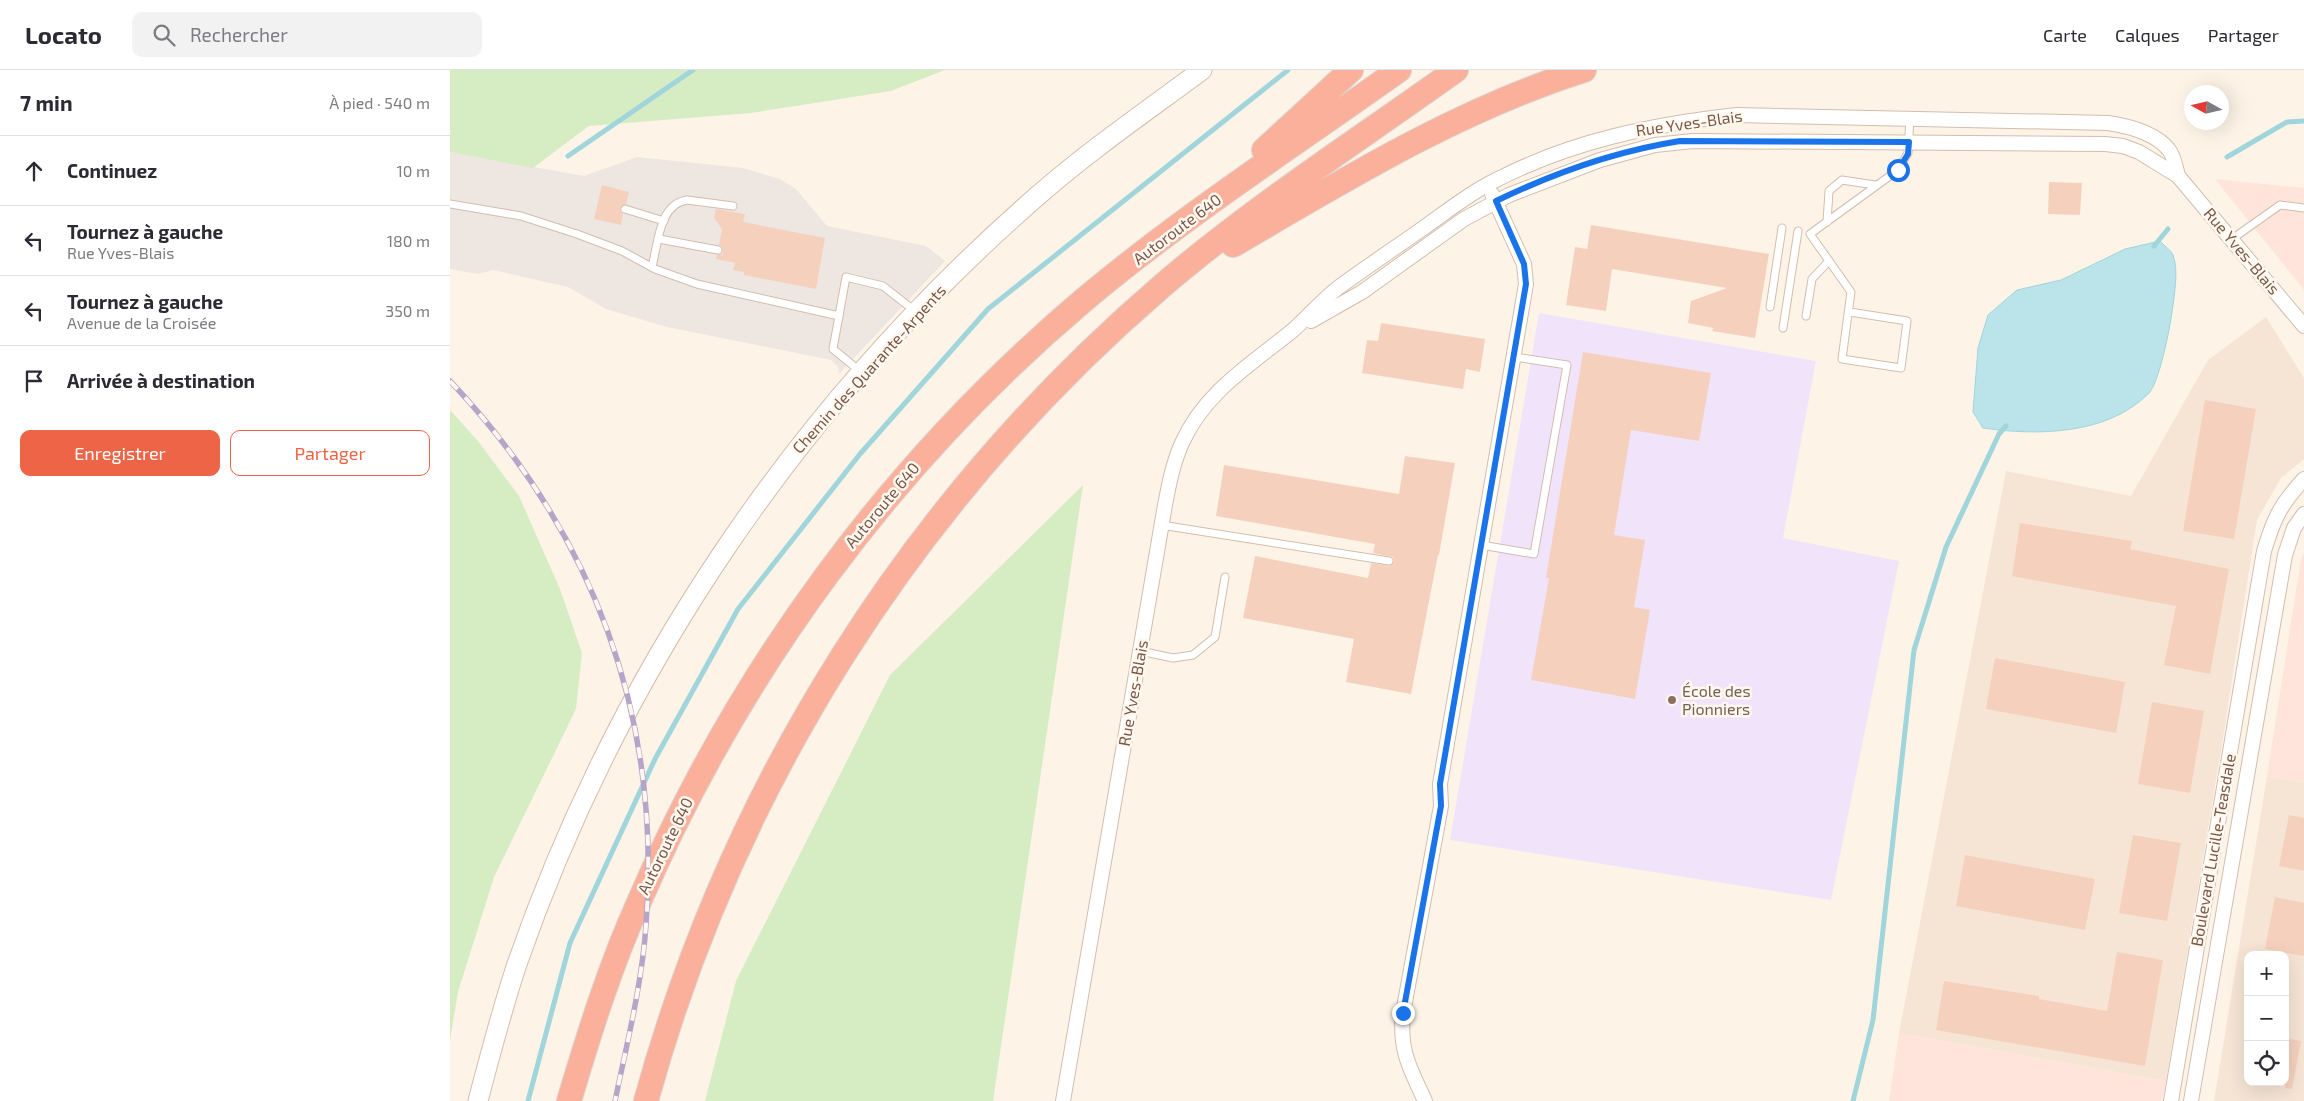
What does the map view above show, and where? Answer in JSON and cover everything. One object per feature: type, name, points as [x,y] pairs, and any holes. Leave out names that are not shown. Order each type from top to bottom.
[{"type":"highway","points":[[1180,226],[1351,70]]},
{"type":"highway","name":"Autoroute 640","points":[[568,1101],[611,970],[637,904],[668,838],[730,722],[810,597],[887,498],[986,390],[1086,299],[1180,226],[1399,70]]},
{"type":"highway","name":"Autoroute 640","points":[[646,1101],[685,977],[731,862],[782,757],[835,665],[902,566],[964,487],[1049,392],[1152,294],[1260,209],[1456,70]]},
{"type":"highway","points":[[1152,294],[1322,193],[1431,132],[1500,101],[1584,70]]},
{"type":"street","name":"Chemin des Quarante-Arpents","points":[[478,1101],[505,1002],[538,908],[583,799],[637,691],[690,601],[731,538],[800,445],[861,372],[916,313],[983,246],[1041,193],[1118,131],[1202,70]]},
{"type":"street","name":"Rue Yves-Blais","points":[[1063,1101],[1161,525],[1177,456],[1186,434],[1198,415],[1234,377],[1292,331],[1338,288],[1454,205],[1487,184],[1522,167],[1576,147],[1636,130],[1679,121],[1737,114],[2108,123],[2133,127],[2149,135],[2170,150],[2178,176]]},
{"type":"street","name":"Rue Yves-Blais","points":[[1292,331],[1346,302],[1464,219],[1496,201],[1552,177],[1600,160],[1655,145],[1680,141],[2105,144],[2123,146],[2139,152],[2178,176],[2304,326]]},
{"type":"street","points":[[1425,1101],[1404,1054],[1401,1032],[1441,806],[1440,784],[1515,357],[1526,274],[1520,255],[1487,184]]},
{"type":"street","name":"Boulevard Lucille-Teasdale","points":[[2171,1101],[2264,551],[2275,517],[2289,494],[2304,479]]},
{"type":"street","name":"Boulevard Lucille-Teasdale","points":[[2191,1101],[2284,555],[2294,528],[2304,514]]},
{"type":"street","points":[[2234,724],[2255,727]]},
{"type":"street","points":[[2192,976],[2212,979]]},
{"type":"lane","points":[[1850,312],[1908,321],[1901,368],[1842,359],[1850,312],[1851,292],[1810,234],[1898,170],[1908,154],[1910,118]]},
{"type":"lane","points":[[1679,121],[1680,141]]},
{"type":"lane","points":[[1827,222],[1829,191],[1842,180],[1875,185]]},
{"type":"lane","points":[[652,267],[664,221],[670,206],[687,200],[733,206]]},
{"type":"lane","points":[[450,204],[521,216],[609,245],[652,267],[697,284],[839,316]]},
{"type":"lane","points":[[2232,239],[2280,205],[2304,208]]},
{"type":"lane","points":[[625,209],[664,221]]},
{"type":"lane","points":[[1770,307],[1782,228]]},
{"type":"lane","points":[[1783,328],[1798,231]]},
{"type":"lane","points":[[659,239],[718,250]]},
{"type":"lane","points":[[1806,316],[1812,279],[1829,261]]},
{"type":"lane","points":[[861,372],[833,348],[846,277],[883,286],[894,293],[916,313]]},
{"type":"lane","points":[[1481,546],[1534,554],[1567,366],[1515,357]]},
{"type":"lane","points":[[1161,525],[1388,561]]},
{"type":"lane","points":[[1140,651],[1173,658],[1192,655],[1215,636],[1225,577]]},
{"type":"shaded area","points":[[450,152],[584,176],[637,157],[743,168],[780,179],[796,189],[827,226],[926,246],[945,261],[839,374],[838,367],[831,360],[667,327],[606,309],[568,287],[493,270],[478,274],[450,269]]},
{"type":"shaded area","points":[[2215,179],[2304,188],[2304,290]]},
{"type":"shaded area","name":"École des Pionniers","points":[[1539,313],[1816,361],[1783,538],[1899,561],[1831,900],[1450,840]]},
{"type":"shaded area","points":[[2266,317],[2304,378],[2304,459],[2281,478],[2257,520],[2166,1081],[1899,1033],[2006,471],[2131,496],[2208,360]]},
{"type":"shaded area","points":[[2304,553],[2304,783],[2267,776],[2301,559]]},
{"type":"shaded area","points":[[2267,776],[2304,783],[2304,1101],[2214,1101]]},
{"type":"shaded area","points":[[1899,1033],[2166,1081],[2162,1101],[1889,1101]]},
{"type":"green space","points":[[450,70],[945,70],[891,91],[751,113],[589,126],[533,168],[450,152]]},
{"type":"green space","points":[[450,410],[478,441],[519,496],[560,589],[582,653],[576,709],[494,877],[458,992],[450,1040]]},
{"type":"green space","points":[[1083,485],[993,1101],[705,1101],[736,981],[890,675]]},
{"type":"water","points":[[2160,241],[2173,255],[2176,268],[2176,283],[2164,355],[2157,378],[2149,393],[2132,407],[2114,417],[2093,425],[2049,432],[2004,431],[1983,428],[1973,412],[1978,348],[1988,315],[2017,290],[2061,280],[2125,249]]},
{"type":"building","points":[[2049,182],[2082,183],[2080,215],[2048,214]]},
{"type":"building","points":[[602,185],[629,192],[626,204],[620,208],[623,214],[621,225],[594,219]]},
{"type":"building","points":[[716,209],[745,214],[743,222],[825,238],[816,289],[744,275],[744,272],[733,270],[735,263],[716,259],[717,255],[722,254],[723,250],[719,245],[722,229],[714,218]]},
{"type":"building","points":[[1591,225],[1769,254],[1755,338],[1712,331],[1713,328],[1688,323],[1691,301],[1727,288],[1612,269],[1606,311],[1566,305],[1575,247],[1587,249]]},
{"type":"building","points":[[1381,323],[1485,339],[1480,372],[1466,369],[1463,389],[1362,373],[1367,340],[1378,341]]},
{"type":"building","points":[[1583,352],[1711,373],[1699,441],[1631,430],[1614,535],[1645,540],[1634,607],[1650,610],[1635,699],[1531,680],[1549,578],[1546,578]]},
{"type":"building","points":[[2205,400],[2256,409],[2234,539],[2183,531]]},
{"type":"building","points":[[1405,456],[1455,463],[1411,694],[1346,682],[1354,639],[1243,618],[1255,556],[1368,578],[1371,563],[1390,566],[1394,562],[1393,557],[1373,553],[1375,544],[1216,516],[1224,465],[1399,494]]},
{"type":"building","points":[[2020,523],[2132,541],[2130,549],[2229,569],[2210,674],[2164,665],[2176,606],[2012,576]]},
{"type":"building","points":[[1995,658],[2125,682],[2116,733],[1986,709]]},
{"type":"building","points":[[2152,702],[2204,711],[2190,793],[2138,784]]},
{"type":"building","points":[[2289,815],[2304,818],[2304,871],[2279,866]]},
{"type":"building","points":[[2133,835],[2181,843],[2167,921],[2119,913]]},
{"type":"building","points":[[1965,855],[2095,879],[2085,930],[1956,906]]},
{"type":"building","points":[[2275,897],[2304,903],[2304,956],[2289,953],[2289,951],[2265,949]]},
{"type":"building","points":[[2117,952],[2163,960],[2145,1066],[1936,1030],[1944,981],[2039,996],[2039,999],[2107,1011]]},
{"type":"building","points":[[2289,1039],[2301,1041],[2292,1089],[2285,1088],[2285,1086],[2289,1086]]},
{"type":"waterway","points":[[568,156],[693,70]]},
{"type":"waterway","points":[[528,1101],[570,943],[655,759],[738,609],[860,454],[988,309],[1288,70]]},
{"type":"waterway","points":[[2227,157],[2287,122],[2304,121]]},
{"type":"waterway","points":[[2154,246],[2168,229]]},
{"type":"waterway","points":[[1853,1101],[1873,1020],[1914,650],[1946,547],[1999,434],[2006,426]]},
{"type":"railway","points":[[450,381],[500,439],[543,500],[579,564],[608,631],[629,701],[642,773],[648,848],[646,925],[638,991],[615,1101]]},
{"type":"place","name":"École des Pionniers","points":[[1672,700]]},
{"type":"route","points":[[1403,1013],[1441,806],[1440,784],[1515,357],[1526,284],[1524,264],[1496,201],[1552,177],[1600,160],[1655,145],[1680,141],[1909,142],[1908,154],[1898,170]]}]
